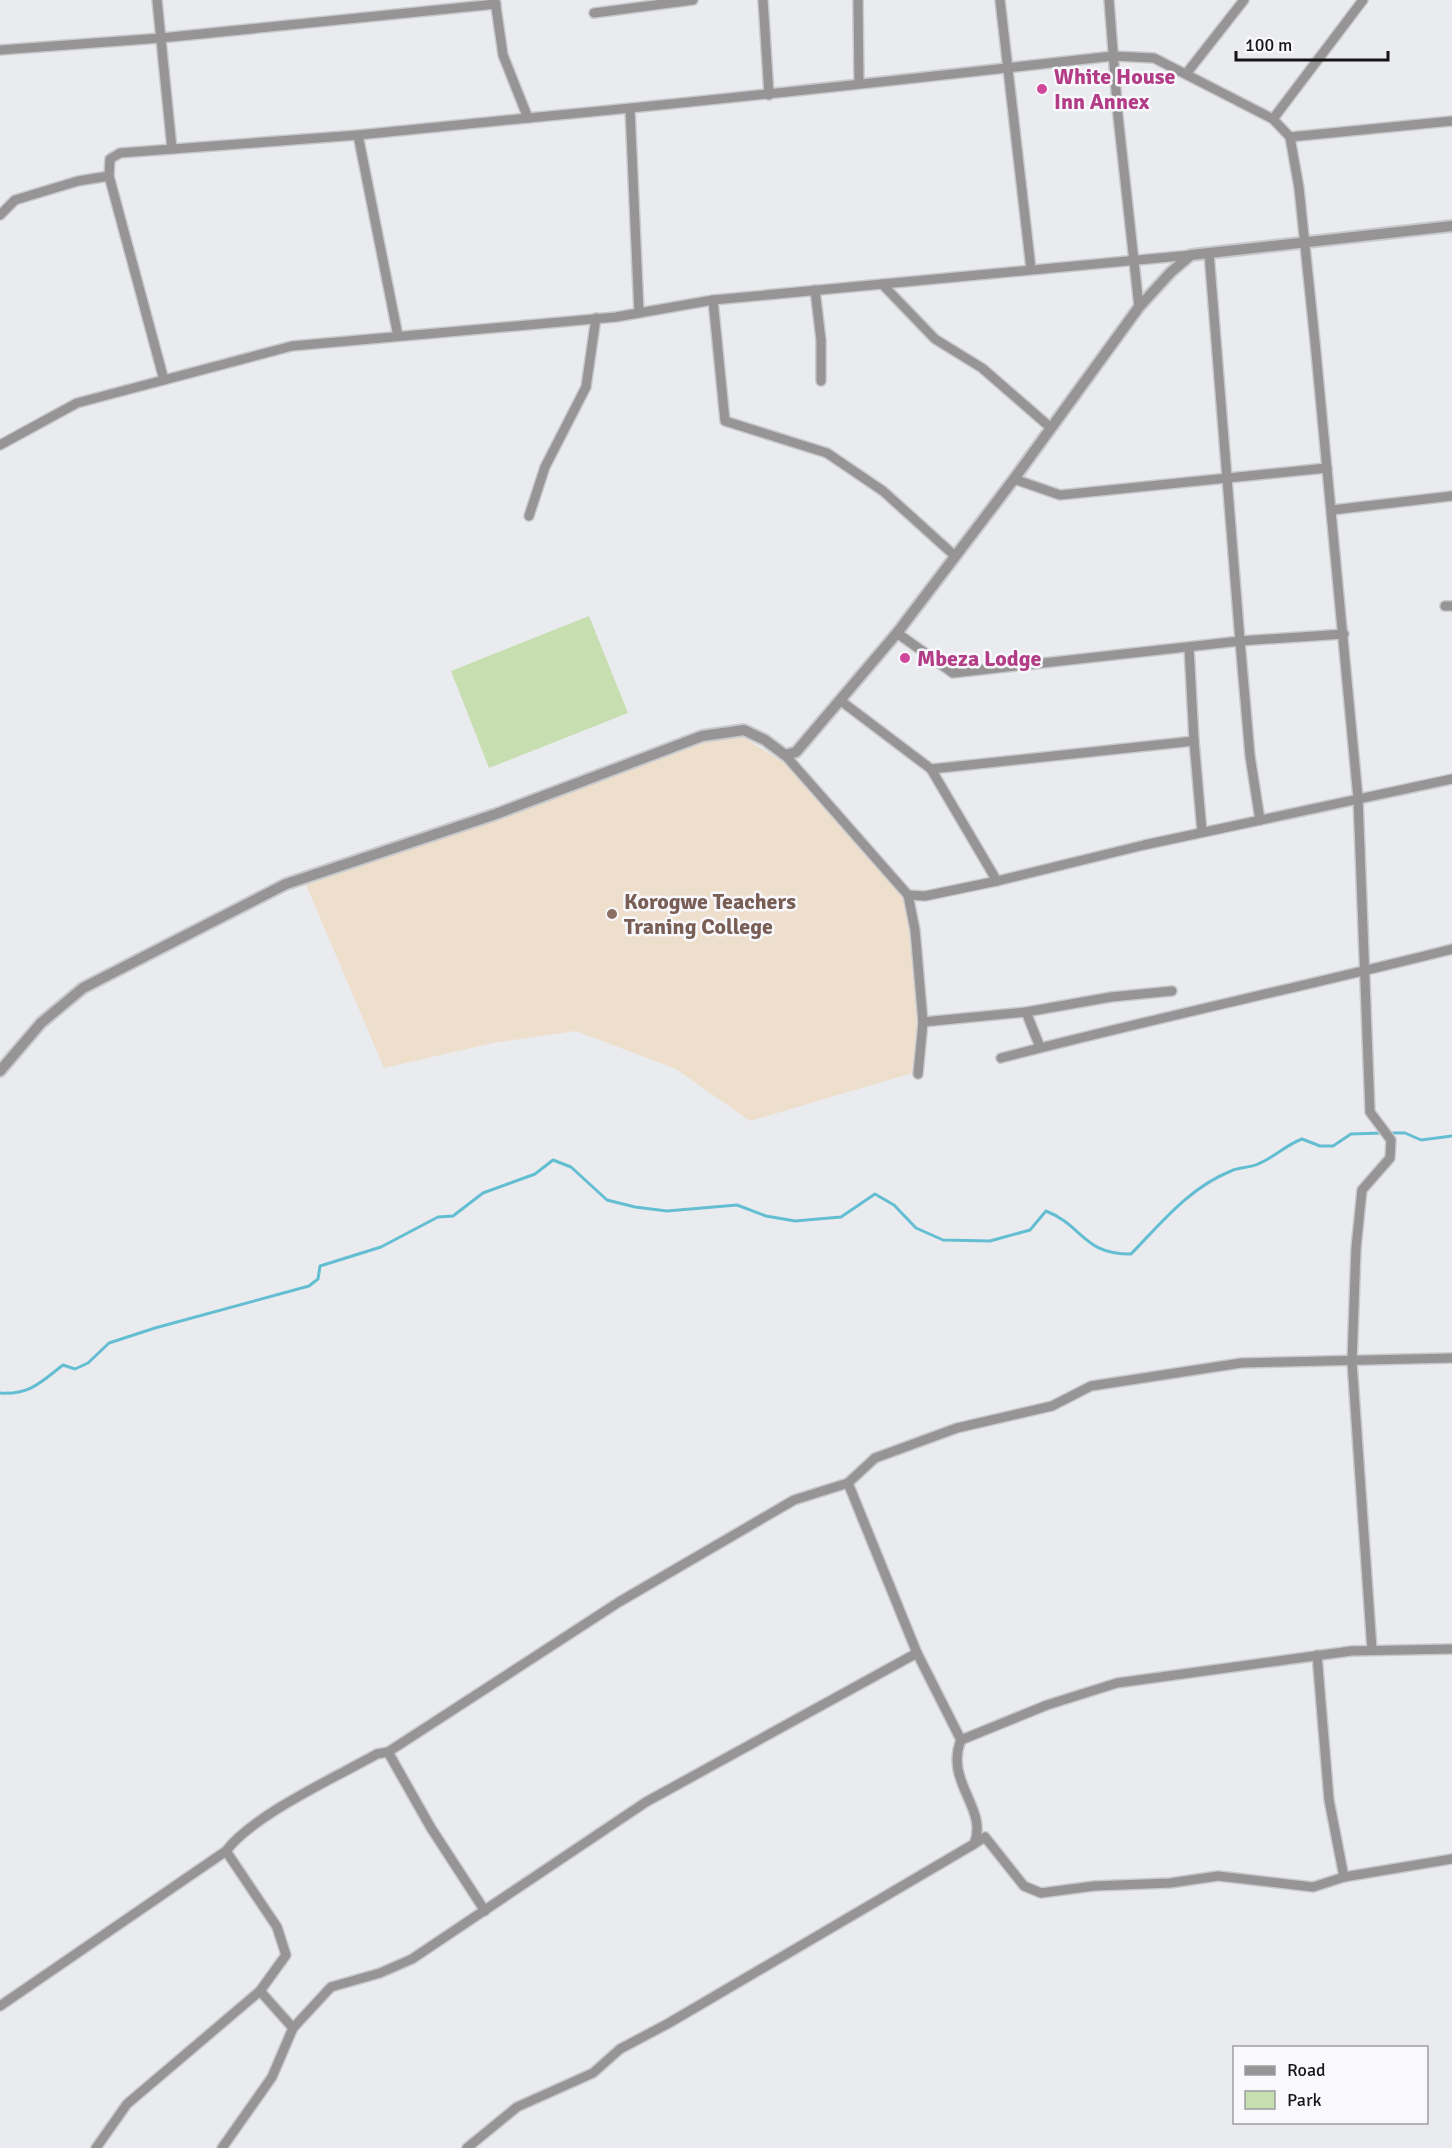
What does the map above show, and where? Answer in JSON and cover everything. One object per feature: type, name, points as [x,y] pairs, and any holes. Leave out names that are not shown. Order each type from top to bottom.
[{"type":"street","points":[[157,0],[172,149]]},
{"type":"street","points":[[594,13],[693,0]]},
{"type":"street","points":[[763,0],[770,95]]},
{"type":"street","points":[[858,0],[859,83]]},
{"type":"street","points":[[1000,0],[1031,269]]},
{"type":"street","points":[[1109,0],[1140,307]]},
{"type":"street","points":[[1186,74],[1241,3],[1231,0]]},
{"type":"street","points":[[1273,119],[1363,0]]},
{"type":"street","points":[[0,50],[161,38],[496,2],[503,55],[528,118]]},
{"type":"street","points":[[164,380],[109,176],[110,159],[120,153],[358,135],[630,109],[1113,56],[1154,58],[1273,119],[1290,137],[1299,188],[1328,468],[1358,798],[1370,1112],[1391,1140],[1390,1158],[1362,1190],[1356,1248],[1352,1362],[1372,1650]]},
{"type":"street","points":[[630,109],[639,313]]},
{"type":"street","points":[[1290,137],[1452,122]]},
{"type":"street","points":[[358,135],[398,336]]},
{"type":"street","points":[[0,215],[15,200],[78,181],[109,176]]},
{"type":"street","points":[[0,445],[77,404],[292,346],[596,318],[713,300],[1191,255],[1452,226]]},
{"type":"street","points":[[1209,253],[1211,312],[1250,756],[1260,820]]},
{"type":"street","points":[[785,755],[796,752],[804,745],[897,633],[1140,307],[1171,272],[1191,255]]},
{"type":"street","points":[[882,284],[935,339],[982,368],[1051,428]]},
{"type":"street","points":[[815,291],[821,340],[821,381]]},
{"type":"street","points":[[713,300],[725,421],[827,453],[883,491],[955,556]]},
{"type":"street","points":[[529,516],[545,467],[586,387],[596,318]]},
{"type":"street","points":[[1014,479],[1060,495],[1328,468]]},
{"type":"street","points":[[1332,510],[1452,496]]},
{"type":"street","points":[[897,633],[953,673],[1240,641],[1344,634]]},
{"type":"street","points":[[1189,647],[1202,832]]},
{"type":"street","points":[[841,701],[931,769],[997,880]]},
{"type":"street","points":[[0,1071],[41,1023],[83,988],[286,884],[496,814],[702,736],[744,730],[765,740],[785,755],[908,896],[915,930],[923,1022],[918,1074]]},
{"type":"street","points":[[931,769],[1194,741]]},
{"type":"street","points":[[908,896],[925,896],[1202,832],[1452,779]]},
{"type":"street","points":[[1000,1058],[1146,1020],[1366,971],[1452,949]]},
{"type":"street","points":[[923,1022],[1026,1012],[1111,997],[1172,991]]},
{"type":"street","points":[[1026,1012],[1040,1047]]},
{"type":"street","points":[[0,2006],[226,1851],[234,1840],[265,1817],[377,1754],[388,1752],[619,1602],[794,1500],[848,1483],[875,1458],[957,1428],[1052,1406],[1091,1386],[1241,1363],[1452,1358]]},
{"type":"street","points":[[848,1483],[917,1653],[961,1740]]},
{"type":"street","points":[[974,1844],[978,1834],[977,1821],[956,1769],[955,1754],[961,1740],[1047,1705],[1117,1683],[1317,1655],[1372,1650],[1452,1649]]},
{"type":"street","points":[[222,2148],[272,2077],[293,2028],[331,1987],[380,1973],[412,1959],[646,1802],[917,1653]]},
{"type":"street","points":[[1317,1655],[1329,1800],[1344,1877]]},
{"type":"street","points":[[388,1752],[431,1828],[485,1911]]},
{"type":"street","points":[[467,2148],[517,2107],[593,2073],[620,2049],[669,2023],[985,1837],[1024,1886],[1041,1893],[1218,1876],[1314,1887],[1344,1877],[1452,1859]]},
{"type":"street","points":[[96,2148],[128,2104],[260,1991],[286,1954],[277,1928],[226,1851]]},
{"type":"street","points":[[260,1991],[293,2028]]},
{"type":"shaded area","name":"Korogwe Teachers Traning College","points":[[743,737],[783,762],[903,898],[909,930],[917,1022],[912,1073],[750,1121],[676,1069],[576,1031],[493,1043],[384,1068],[306,885],[499,820],[703,743]]},
{"type":"green space","points":[[589,616],[628,713],[489,768],[451,671]]},
{"type":"waterway","points":[[0,1393],[27,1390],[63,1365],[75,1369],[88,1363],[109,1343],[155,1328],[309,1286],[318,1279],[320,1266],[381,1247],[438,1217],[453,1216],[483,1193],[535,1174],[553,1160],[571,1167],[607,1200],[635,1207],[667,1211],[737,1205],[766,1216],[795,1221],[841,1217],[875,1194],[894,1205],[916,1228],[943,1240],[990,1241],[1030,1230],[1046,1211],[1059,1217],[1084,1238],[1102,1249],[1131,1254],[1189,1196],[1216,1178],[1234,1170],[1258,1164],[1302,1139],[1320,1146],[1333,1146],[1351,1134],[1382,1133]]},
{"type":"waterway","points":[[1389,1133],[1405,1133],[1421,1140],[1452,1136]]},
{"type":"place","name":"White House Inn Annex","points":[[1042,89]]},
{"type":"place","name":"Mbeza Lodge","points":[[905,658]]},
{"type":"place","name":"Korogwe Teachers Traning College","points":[[612,914]]}]
